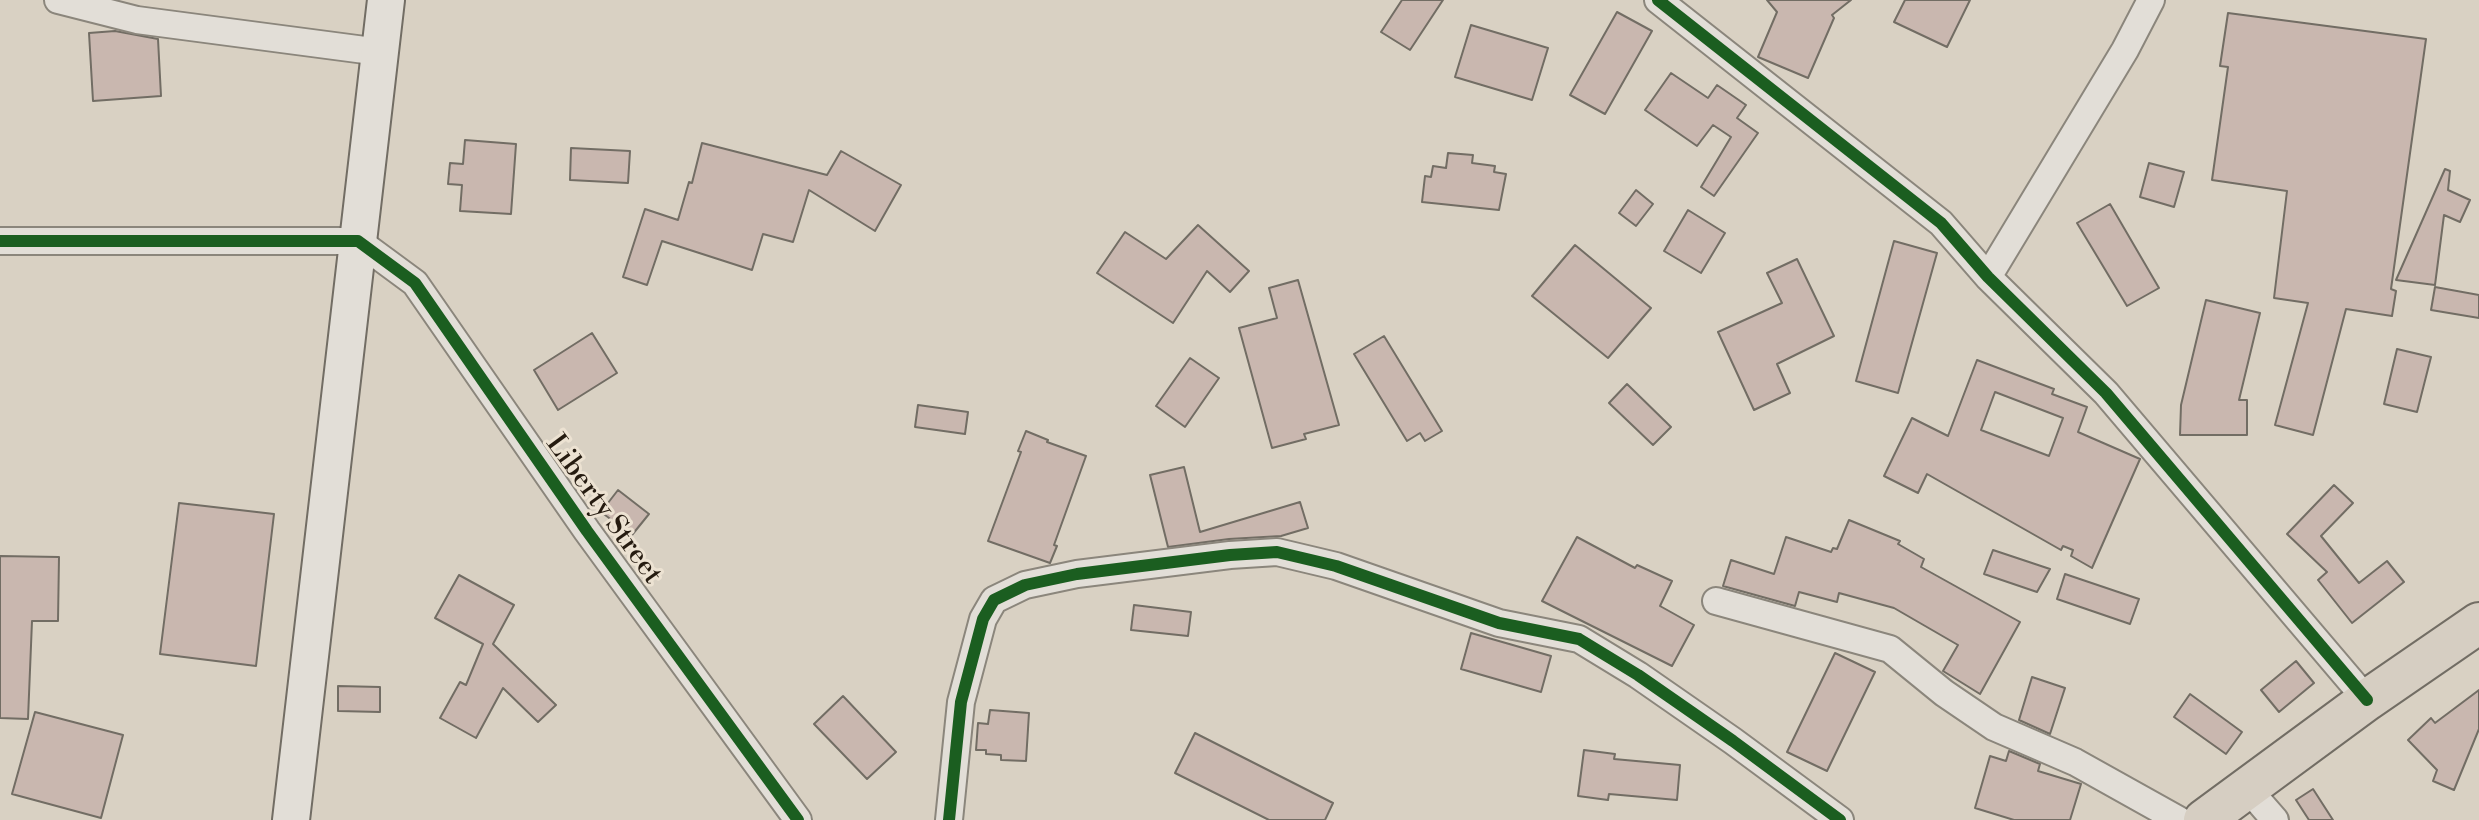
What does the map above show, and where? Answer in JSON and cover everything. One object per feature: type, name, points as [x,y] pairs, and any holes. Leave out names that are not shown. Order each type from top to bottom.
[{"type":"main road","points":[[291,820],[386,0]]},
{"type":"main road","points":[[2204,820],[2367,700],[2479,623]]},
{"type":"street","points":[[58,0],[137,20],[380,52]]},
{"type":"street","points":[[1658,0],[1941,223],[1988,277],[2106,393],[2367,700]]},
{"type":"street","points":[[1988,277],[2125,50],[2151,0]]},
{"type":"street","points":[[0,241],[358,241]]},
{"type":"street","name":"Liberty Street","points":[[358,241],[415,283],[587,531],[798,820]]},
{"type":"street","points":[[949,820],[961,702],[983,619],[994,600],[1025,585],[1077,574],[1277,552],[1336,566],[1499,623],[1579,639],[1650,683],[1840,820]]},
{"type":"street","points":[[1716,601],[1890,649],[1944,693],[1994,727],[2075,762],[2179,820]]},
{"type":"street","points":[[2248,789],[2275,820]]},
{"type":"building","points":[[1402,0],[1443,0],[1410,50],[1381,32]]},
{"type":"building","points":[[1767,0],[1851,0],[1832,15],[1834,18],[1808,78],[1758,57],[1777,12]]},
{"type":"building","points":[[1905,0],[1970,0],[1947,47],[1894,22]]},
{"type":"building","points":[[1617,12],[1652,31],[1605,114],[1570,95]]},
{"type":"building","points":[[2228,13],[2426,39],[2391,289],[2396,291],[2392,316],[2346,309],[2313,435],[2275,425],[2308,303],[2274,298],[2287,191],[2212,180],[2228,67],[2220,66]]},
{"type":"building","points":[[1471,25],[1548,48],[1532,100],[1455,77]]},
{"type":"building","points":[[115,31],[158,39],[161,96],[93,101],[89,33]]},
{"type":"building","points":[[1671,73],[1708,98],[1717,85],[1746,105],[1737,118],[1758,133],[1714,196],[1701,187],[1731,137],[1713,125],[1697,146],[1645,110]]},
{"type":"building","points":[[465,140],[516,144],[511,214],[460,211],[462,185],[448,184],[450,163],[463,164]]},
{"type":"building","points":[[702,143],[827,175],[841,151],[901,185],[875,231],[809,190],[793,242],[763,234],[752,270],[662,241],[647,285],[623,277],[645,209],[678,220]]},
{"type":"building","points":[[571,148],[630,151],[628,183],[570,180]]},
{"type":"building","points":[[1448,153],[1473,155],[1472,163],[1495,166],[1494,172],[1506,174],[1499,210],[1422,202],[1425,176],[1431,177],[1433,166],[1446,168]]},
{"type":"building","points":[[2149,163],[2184,172],[2174,207],[2140,197]]},
{"type":"building","points":[[2445,169],[2450,171],[2448,190],[2470,200],[2460,222],[2444,215],[2435,285],[2396,280]]},
{"type":"building","points":[[1636,190],[1653,204],[1636,226],[1619,213]]},
{"type":"building","points":[[2110,204],[2159,288],[2127,306],[2077,223]]},
{"type":"building","points":[[1688,210],[1725,233],[1701,273],[1664,251]]},
{"type":"building","points":[[1198,225],[1249,271],[1230,292],[1207,271],[1173,323],[1097,273],[1125,232],[1166,259]]},
{"type":"building","points":[[1894,241],[1937,253],[1898,393],[1856,381]]},
{"type":"building","points":[[1575,245],[1651,308],[1608,358],[1532,296]]},
{"type":"building","points":[[1797,259],[1834,336],[1777,364],[1790,393],[1754,410],[1718,332],[1782,303],[1767,273]]},
{"type":"building","points":[[1298,280],[1339,425],[1304,434],[1306,439],[1272,448],[1239,328],[1277,318],[1269,288]]},
{"type":"building","points":[[2435,287],[2479,295],[2479,318],[2431,310]]},
{"type":"building","points":[[2206,300],[2260,313],[2239,400],[2247,400],[2247,435],[2180,435],[2181,405]]},
{"type":"building","points":[[592,333],[617,373],[558,410],[534,370]]},
{"type":"building","points":[[1384,336],[1442,431],[1425,441],[1420,433],[1407,441],[1354,354]]},
{"type":"building","points":[[2397,349],[2431,357],[2417,412],[2384,404]]},
{"type":"building","points":[[1190,358],[1219,378],[1185,427],[1156,406]]},
{"type":"building","points":[[1977,360],[2054,389],[2052,394],[2087,407],[2078,432],[2140,459],[2092,568],[2071,556],[2073,550],[2063,546],[2061,550],[1927,474],[1918,493],[1884,476],[1912,418],[1948,436]],"holes":[[[1995,392],[2063,418],[2049,456],[1981,430]]]},
{"type":"building","points":[[1627,384],[1671,427],[1653,445],[1609,403]]},
{"type":"building","points":[[918,405],[968,412],[965,434],[915,427]]},
{"type":"building","points":[[1026,431],[1086,456],[1050,563],[988,541]]},
{"type":"building","points":[[1184,467],[1200,532],[1300,502],[1308,528],[1281,536],[1168,547],[1150,475]]},
{"type":"building","points":[[2334,485],[2353,503],[2321,536],[2359,583],[2387,561],[2404,582],[2352,623],[2318,580],[2327,572],[2287,534]]},
{"type":"building","points":[[618,490],[649,514],[632,535],[601,512]]},
{"type":"building","points":[[179,503],[274,514],[256,666],[160,654]]},
{"type":"building","points":[[1849,520],[1900,541],[1898,544],[1924,559],[1921,567],[2020,622],[1980,694],[1943,671],[1958,645],[1894,608],[1839,593],[1837,602],[1799,592],[1795,606],[1723,586],[1731,560],[1774,574],[1786,537],[1831,552],[1833,548],[1837,549]]},
{"type":"building","points":[[1577,537],[1635,568],[1637,565],[1672,581],[1660,606],[1694,625],[1672,666],[1542,601]]},
{"type":"building","points":[[1993,550],[2050,569],[2037,592],[1984,574]]},
{"type":"building","points":[[0,556],[59,557],[58,621],[32,621],[28,719],[0,718]]},
{"type":"building","points":[[2065,574],[2139,599],[2130,624],[2057,599]]},
{"type":"building","points":[[459,575],[514,605],[493,644],[556,705],[538,722],[503,688],[476,738],[440,718],[460,682],[466,685],[483,644],[435,618]]},
{"type":"building","points":[[1134,605],[1191,612],[1188,636],[1131,630]]},
{"type":"building","points":[[1471,633],[1551,656],[1541,692],[1461,669]]},
{"type":"building","points":[[1835,653],[1875,672],[1827,771],[1787,752]]},
{"type":"building","points":[[2296,661],[2314,683],[2279,712],[2261,690]]},
{"type":"building","points":[[2032,677],[2065,688],[2050,734],[2019,720]]},
{"type":"building","points":[[338,686],[380,687],[380,712],[338,711]]},
{"type":"building","points":[[2479,690],[2479,729],[2454,790],[2433,781],[2437,770],[2408,740],[2431,718],[2435,723]]},
{"type":"building","points":[[2190,694],[2242,732],[2226,754],[2174,717]]},
{"type":"building","points":[[843,696],[896,752],[867,779],[814,724]]},
{"type":"building","points":[[990,710],[1029,713],[1026,761],[1001,760],[1001,755],[976,750],[978,723],[988,724]]},
{"type":"building","points":[[35,712],[123,735],[101,818],[12,794]]},
{"type":"building","points":[[1195,733],[1333,803],[1325,820],[1269,820],[1175,773]]},
{"type":"building","points":[[1584,750],[1615,754],[1614,759],[1680,765],[1677,800],[1609,794],[1608,800],[1578,796]]},
{"type":"building","points":[[2009,751],[2040,764],[2038,771],[2081,784],[2070,820],[2014,820],[1975,808],[1990,756],[2006,761]]},
{"type":"building","points":[[2313,789],[2333,820],[2309,820],[2296,800]]},
{"type":"cycle path","points":[[1658,0],[1941,223],[1988,277],[2106,393],[2367,700]]},
{"type":"cycle path","points":[[0,241],[358,241],[415,283],[587,531],[798,820]]},
{"type":"cycle path","points":[[949,820],[961,702],[983,619],[994,600],[1025,585],[1077,574],[1277,552],[1336,566],[1499,623],[1579,639],[1638,675],[1840,820]]}]
